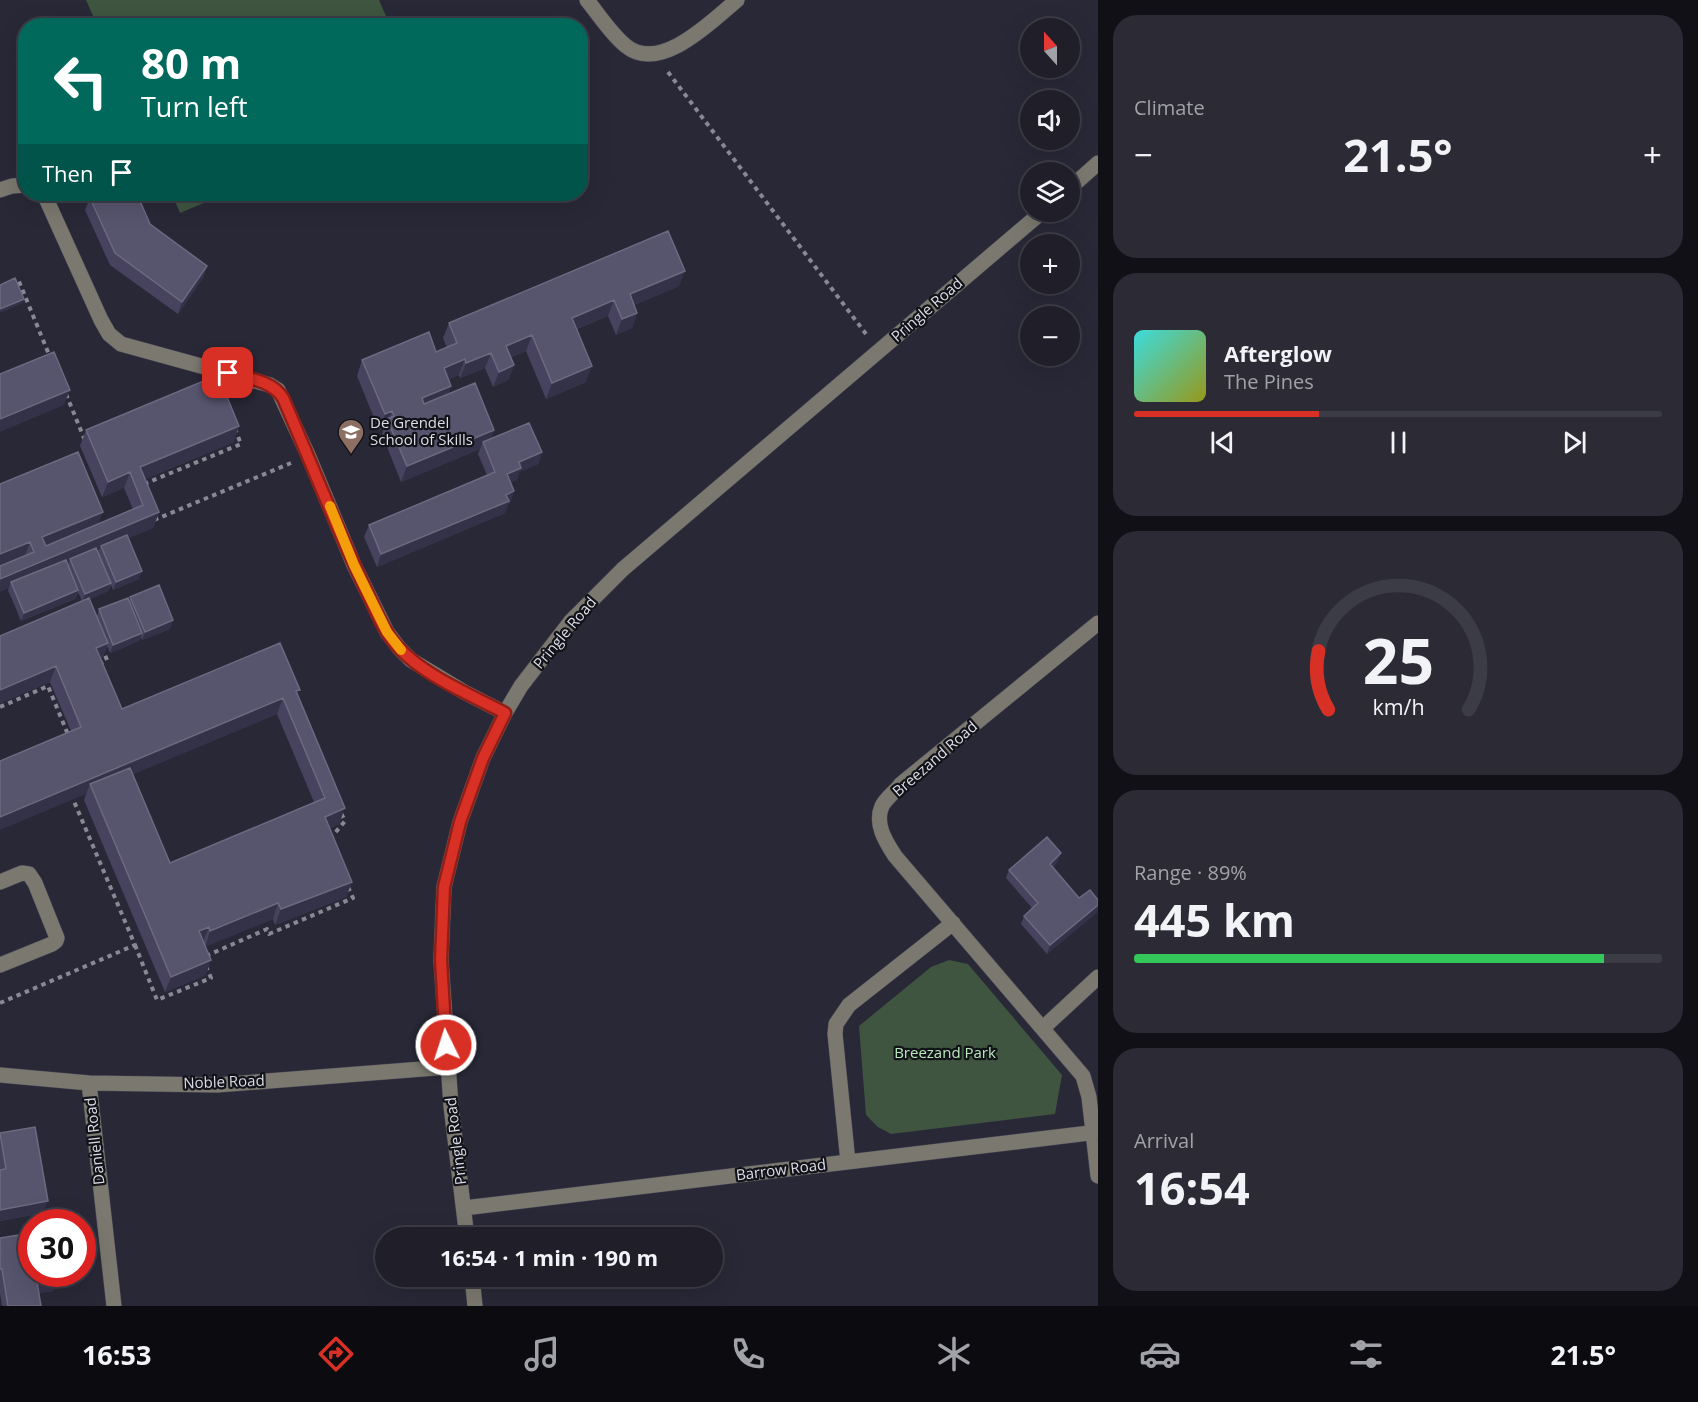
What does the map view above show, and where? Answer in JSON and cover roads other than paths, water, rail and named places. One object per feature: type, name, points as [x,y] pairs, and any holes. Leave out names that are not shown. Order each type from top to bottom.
[{"type":"street","points":[[587,0],[625,46],[636,53],[647,53],[664,51],[698,33],[737,0]]},
{"type":"street","points":[[1080,179],[1098,164]]},
{"type":"street","points":[[0,190],[18,186]]},
{"type":"street","points":[[47,201],[101,320],[109,334],[121,344],[270,385],[278,390],[354,565],[387,632],[411,660],[464,692],[505,713]]},
{"type":"street","name":"Pringle Road","points":[[466,1227],[448,1067],[441,960],[444,887],[460,822],[483,758],[505,713],[521,686],[571,621],[623,569],[1030,222]]},
{"type":"street","name":"Breezand Road","points":[[1098,623],[901,784],[882,807],[879,824],[884,840],[895,856],[1079,1071],[1087,1085],[1095,1133],[1098,1176]]},
{"type":"street","points":[[0,882],[22,873],[28,874],[35,883],[57,938],[52,944],[0,965]]},
{"type":"street","points":[[849,1162],[835,1035],[836,1024],[849,1005],[953,923]]},
{"type":"street","points":[[1043,1028],[1098,978]]},
{"type":"street","name":"Noble Road","points":[[0,1075],[89,1083],[217,1085],[448,1067]]},
{"type":"street","name":"Daniell Road","points":[[89,1083],[114,1306]]},
{"type":"street","name":"Barrow Road","points":[[464,1208],[1095,1133]]},
{"type":"street","points":[[473,1287],[475,1306]]},
{"type":"place","name":"De Grendel School of Skills","points":[[351,455]]},
{"type":"park label","name":"Breezand Park","points":[[945,1053]]}]
